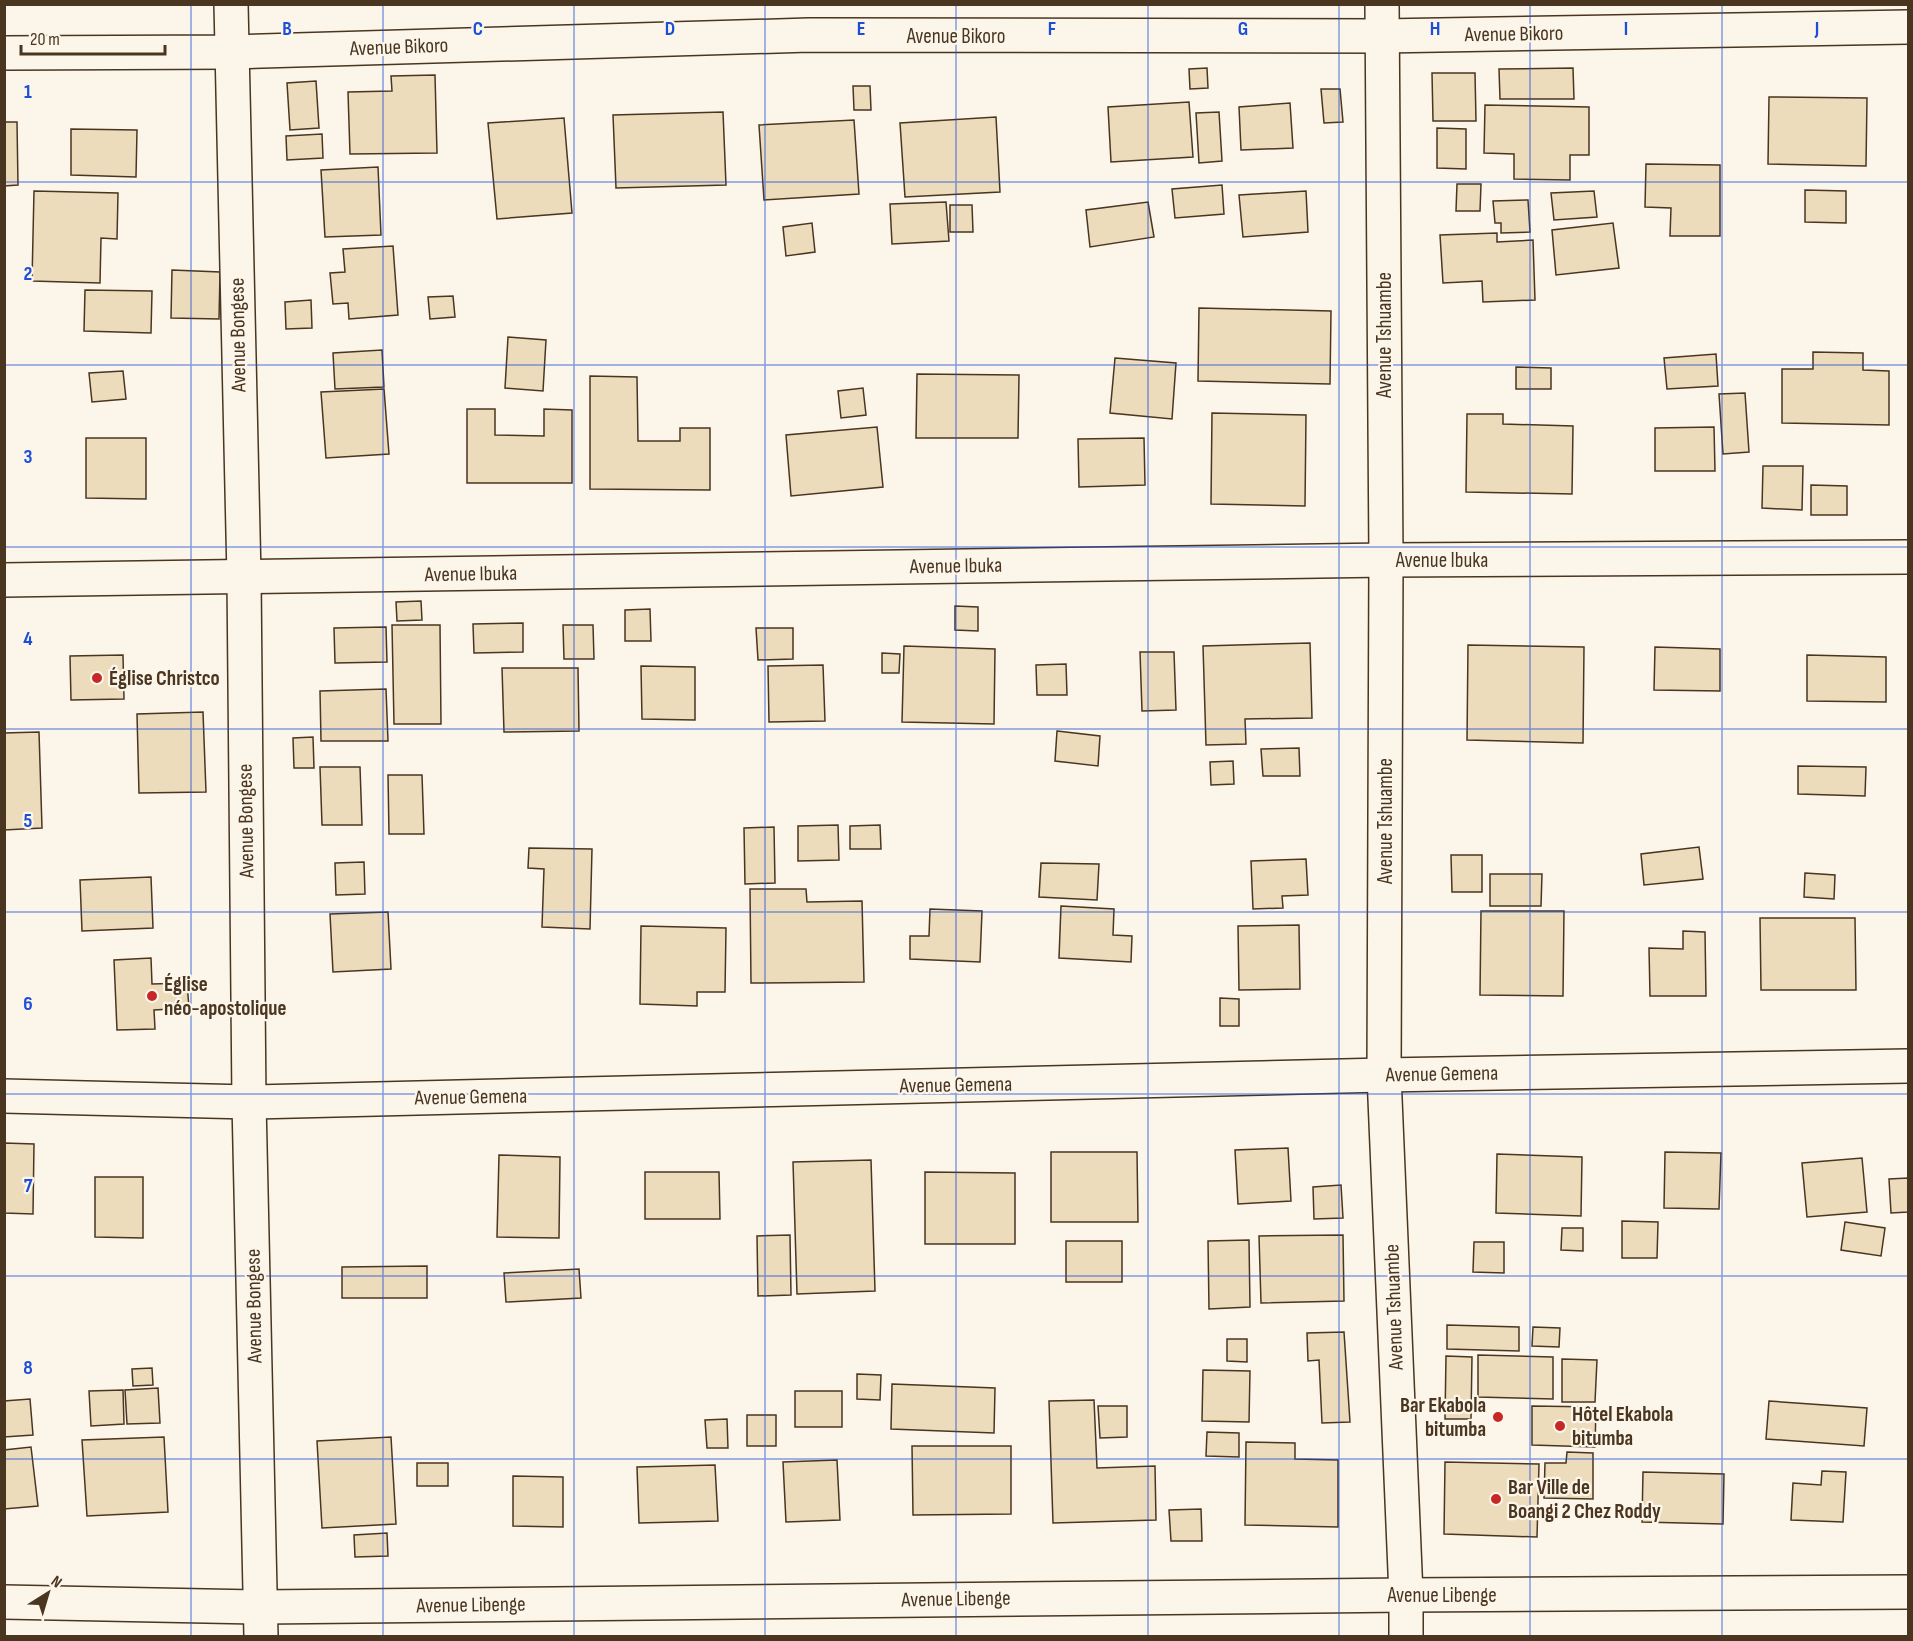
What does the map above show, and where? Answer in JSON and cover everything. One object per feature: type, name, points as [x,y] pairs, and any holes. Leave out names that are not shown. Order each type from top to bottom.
[{"type":"street","name":"Avenue Bongese","points":[[231,4],[244,577],[249,1102],[261,1622]]},
{"type":"street","name":"Avenue Bikoro","points":[[4,53],[232,52],[1382,20],[1908,27]]},
{"type":"street","name":"Avenue Tshuambe","points":[[1382,20],[1386,560],[1384,1075],[1406,1636]]},
{"type":"street","name":"Avenue Ibuka","points":[[4,580],[1386,560],[1908,557]]},
{"type":"street","name":"Avenue Gemena","points":[[4,1096],[249,1102],[1384,1075],[1908,1066]]},
{"type":"street","name":"Avenue Libenge","points":[[4,1602],[261,1622],[1406,1595],[1908,1592]]},
{"type":"building","points":[[1207,68],[1208,88],[1190,89],[1189,69]]},
{"type":"building","points":[[1573,68],[1574,99],[1500,99],[1499,69]]},
{"type":"building","points":[[1432,73],[1475,73],[1476,121],[1433,121]]},
{"type":"building","points":[[435,75],[437,153],[350,154],[348,92],[392,91],[391,76]]},
{"type":"building","points":[[316,81],[319,128],[290,130],[287,83]]},
{"type":"building","points":[[853,86],[870,86],[871,110],[854,110]]},
{"type":"building","points":[[1321,89],[1340,89],[1343,122],[1324,123]]},
{"type":"building","points":[[1769,97],[1867,98],[1866,166],[1768,164]]},
{"type":"building","points":[[1189,102],[1193,157],[1111,162],[1108,107]]},
{"type":"building","points":[[1290,103],[1293,148],[1241,150],[1239,107]]},
{"type":"building","points":[[1485,105],[1589,107],[1589,155],[1570,155],[1570,180],[1514,179],[1514,154],[1484,153]]},
{"type":"building","points":[[723,112],[726,185],[616,188],[613,115]]},
{"type":"building","points":[[1219,112],[1222,161],[1199,163],[1196,113]]},
{"type":"building","points":[[996,117],[1000,192],[905,197],[900,123]]},
{"type":"building","points":[[564,118],[572,213],[497,219],[488,123]]},
{"type":"building","points":[[854,120],[859,194],[764,200],[759,125]]},
{"type":"building","points":[[4,122],[17,122],[18,185],[4,186]]},
{"type":"building","points":[[1437,128],[1466,129],[1466,169],[1437,168]]},
{"type":"building","points":[[71,129],[137,130],[136,177],[71,175]]},
{"type":"building","points":[[322,134],[323,158],[287,160],[286,136]]},
{"type":"building","points":[[1646,164],[1720,165],[1720,236],[1670,236],[1671,208],[1645,207]]},
{"type":"building","points":[[378,167],[381,235],[325,237],[321,170]]},
{"type":"building","points":[[1457,184],[1481,184],[1480,211],[1456,211]]},
{"type":"building","points":[[1222,185],[1224,214],[1175,218],[1172,189]]},
{"type":"building","points":[[1805,190],[1846,191],[1846,223],[1805,222]]},
{"type":"building","points":[[34,191],[118,193],[117,239],[101,238],[100,283],[32,281]]},
{"type":"building","points":[[1306,191],[1308,232],[1243,237],[1239,195]]},
{"type":"building","points":[[1594,191],[1597,217],[1554,220],[1551,193]]},
{"type":"building","points":[[1528,200],[1530,232],[1501,233],[1501,223],[1495,223],[1493,201]]},
{"type":"building","points":[[946,202],[949,241],[892,244],[890,204]]},
{"type":"building","points":[[1148,202],[1154,237],[1090,247],[1086,210]]},
{"type":"building","points":[[950,205],[972,205],[973,232],[950,232]]},
{"type":"building","points":[[812,223],[815,252],[786,256],[783,227]]},
{"type":"building","points":[[1613,223],[1619,268],[1556,275],[1552,230]]},
{"type":"building","points":[[1497,233],[1497,242],[1533,240],[1535,300],[1483,302],[1482,281],[1443,283],[1440,235]]},
{"type":"building","points":[[393,246],[398,315],[349,319],[348,303],[333,304],[330,273],[345,272],[343,249]]},
{"type":"building","points":[[172,270],[220,272],[219,319],[171,318]]},
{"type":"building","points":[[85,290],[152,291],[151,333],[84,331]]},
{"type":"building","points":[[453,296],[455,317],[430,319],[428,297]]},
{"type":"building","points":[[311,300],[312,328],[286,329],[285,302]]},
{"type":"building","points":[[1199,308],[1331,311],[1330,384],[1198,381]]},
{"type":"building","points":[[508,337],[546,340],[543,391],[505,388]]},
{"type":"building","points":[[382,350],[384,387],[335,389],[333,353]]},
{"type":"building","points":[[1813,352],[1863,353],[1863,370],[1889,371],[1889,425],[1782,423],[1782,369],[1813,369]]},
{"type":"building","points":[[1716,354],[1718,386],[1667,389],[1664,358]]},
{"type":"building","points":[[1115,358],[1176,363],[1172,419],[1110,413]]},
{"type":"building","points":[[1516,367],[1551,368],[1551,389],[1516,389]]},
{"type":"building","points":[[123,371],[126,399],[92,402],[89,373]]},
{"type":"building","points":[[917,374],[1019,375],[1018,438],[916,438]]},
{"type":"building","points":[[590,376],[637,377],[638,441],[680,441],[680,428],[710,428],[710,490],[590,489]]},
{"type":"building","points":[[863,388],[866,415],[841,418],[838,391]]},
{"type":"building","points":[[384,389],[389,454],[326,458],[321,392]]},
{"type":"building","points":[[1745,393],[1749,452],[1723,454],[1719,394]]},
{"type":"building","points":[[467,409],[495,409],[495,435],[544,436],[544,409],[572,410],[572,483],[467,483]]},
{"type":"building","points":[[1212,413],[1306,415],[1305,506],[1211,504]]},
{"type":"building","points":[[1467,414],[1503,414],[1503,424],[1573,426],[1572,494],[1466,492]]},
{"type":"building","points":[[877,427],[883,487],[791,496],[786,435]]},
{"type":"building","points":[[1714,427],[1715,471],[1655,471],[1655,428]]},
{"type":"building","points":[[86,438],[146,438],[146,499],[86,498]]},
{"type":"building","points":[[1144,438],[1145,485],[1079,487],[1078,439]]},
{"type":"building","points":[[1763,466],[1803,466],[1802,510],[1762,508]]},
{"type":"building","points":[[1811,485],[1847,486],[1847,515],[1811,515]]},
{"type":"building","points":[[421,601],[422,620],[397,621],[396,602]]},
{"type":"building","points":[[955,606],[978,607],[978,631],[955,630]]},
{"type":"building","points":[[650,609],[651,641],[625,641],[625,610]]},
{"type":"building","points":[[523,623],[523,652],[474,653],[473,624]]},
{"type":"building","points":[[392,625],[440,625],[441,724],[394,724]]},
{"type":"building","points":[[563,625],[593,625],[594,659],[564,659]]},
{"type":"building","points":[[386,627],[387,662],[335,663],[334,628]]},
{"type":"building","points":[[756,628],[793,628],[793,659],[758,660]]},
{"type":"building","points":[[1310,643],[1312,718],[1245,719],[1246,744],[1206,745],[1203,646]]},
{"type":"building","points":[[1468,645],[1584,647],[1583,743],[1467,740]]},
{"type":"building","points":[[904,646],[995,649],[994,724],[902,722]]},
{"type":"building","points":[[1655,647],[1720,649],[1720,691],[1654,690]]},
{"type":"building","points":[[1140,652],[1174,652],[1176,710],[1142,711]]},
{"type":"building","points":[[882,653],[900,654],[899,673],[882,673]]},
{"type":"building","points":[[123,655],[124,699],[71,700],[70,656]]},
{"type":"building","points":[[1807,655],[1886,657],[1886,702],[1807,701]]},
{"type":"building","points":[[1066,664],[1067,695],[1037,695],[1036,665]]},
{"type":"building","points":[[823,665],[825,721],[769,722],[768,666]]},
{"type":"building","points":[[641,666],[695,667],[695,720],[642,719]]},
{"type":"building","points":[[502,668],[578,668],[579,731],[504,732]]},
{"type":"building","points":[[386,689],[388,741],[321,741],[320,691]]},
{"type":"building","points":[[203,712],[206,792],[139,793],[137,714]]},
{"type":"building","points":[[1057,731],[1100,736],[1098,766],[1055,761]]},
{"type":"building","points":[[39,732],[42,828],[4,830],[4,733]]},
{"type":"building","points":[[313,737],[314,768],[294,768],[293,738]]},
{"type":"building","points":[[1299,748],[1300,776],[1263,776],[1261,749]]},
{"type":"building","points":[[1233,761],[1234,784],[1211,785],[1210,762]]},
{"type":"building","points":[[1798,766],[1866,767],[1865,796],[1798,794]]},
{"type":"building","points":[[320,767],[360,767],[362,825],[322,825]]},
{"type":"building","points":[[388,775],[422,775],[424,834],[389,834]]},
{"type":"building","points":[[838,825],[839,860],[798,861],[798,826]]},
{"type":"building","points":[[880,825],[881,849],[850,849],[850,826]]},
{"type":"building","points":[[774,827],[775,883],[745,884],[744,828]]},
{"type":"building","points":[[1699,847],[1703,879],[1644,885],[1641,854]]},
{"type":"building","points":[[529,848],[592,849],[590,929],[542,927],[544,869],[528,868]]},
{"type":"building","points":[[1451,855],[1482,855],[1482,892],[1452,892]]},
{"type":"building","points":[[1306,859],[1308,895],[1282,896],[1283,908],[1253,909],[1251,861]]},
{"type":"building","points":[[364,862],[365,894],[336,895],[335,863]]},
{"type":"building","points":[[1041,863],[1099,864],[1097,900],[1039,897]]},
{"type":"building","points":[[1805,873],[1835,875],[1834,899],[1804,897]]},
{"type":"building","points":[[1490,874],[1542,874],[1541,906],[1490,906]]},
{"type":"building","points":[[151,877],[153,928],[82,931],[80,880]]},
{"type":"building","points":[[750,889],[806,889],[807,902],[862,901],[864,982],[751,983]]},
{"type":"building","points":[[1061,906],[1114,909],[1113,935],[1132,936],[1131,962],[1059,958]]},
{"type":"building","points":[[930,909],[982,911],[980,962],[910,959],[910,936],[929,936]]},
{"type":"building","points":[[1481,911],[1564,911],[1563,996],[1480,995]]},
{"type":"building","points":[[388,912],[391,969],[333,972],[330,914]]},
{"type":"building","points":[[1760,918],[1855,918],[1856,990],[1761,990]]},
{"type":"building","points":[[1299,925],[1300,989],[1239,990],[1238,926]]},
{"type":"building","points":[[641,926],[726,928],[725,992],[697,992],[697,1006],[640,1004]]},
{"type":"building","points":[[1683,931],[1705,932],[1706,996],[1650,996],[1649,948],[1683,949]]},
{"type":"building","name":"Église néo-apostolique","points":[[151,958],[152,984],[187,983],[189,1008],[154,1010],[155,1029],[117,1030],[114,960]]},
{"type":"building","points":[[1220,998],[1239,999],[1239,1026],[1220,1026]]},
{"type":"building","points":[[4,1143],[34,1144],[33,1214],[4,1213]]},
{"type":"building","points":[[1288,1148],[1291,1201],[1238,1204],[1235,1150]]},
{"type":"building","points":[[1051,1152],[1137,1152],[1138,1222],[1051,1222]]},
{"type":"building","points":[[1665,1152],[1721,1153],[1719,1209],[1664,1208]]},
{"type":"building","points":[[1497,1154],[1582,1157],[1581,1216],[1496,1213]]},
{"type":"building","points":[[499,1155],[560,1157],[559,1238],[497,1237]]},
{"type":"building","points":[[1862,1158],[1867,1212],[1807,1217],[1802,1163]]},
{"type":"building","points":[[871,1160],[875,1291],[797,1294],[793,1162]]},
{"type":"building","points":[[645,1172],[719,1172],[720,1219],[645,1219]]},
{"type":"building","points":[[925,1172],[1015,1173],[1015,1244],[925,1244]]},
{"type":"building","points":[[95,1177],[143,1177],[143,1238],[95,1237]]},
{"type":"building","points":[[1908,1178],[1908,1212],[1891,1213],[1889,1179]]},
{"type":"building","points":[[1341,1185],[1343,1218],[1314,1219],[1313,1187]]},
{"type":"building","points":[[1622,1221],[1658,1222],[1657,1258],[1622,1258]]},
{"type":"building","points":[[1845,1222],[1885,1228],[1881,1256],[1841,1250]]},
{"type":"building","points":[[1562,1228],[1583,1228],[1583,1251],[1561,1250]]},
{"type":"building","points":[[790,1235],[791,1295],[758,1296],[757,1236]]},
{"type":"building","points":[[1343,1235],[1344,1301],[1261,1303],[1259,1236]]},
{"type":"building","points":[[1249,1240],[1250,1307],[1209,1309],[1208,1241]]},
{"type":"building","points":[[1066,1241],[1122,1241],[1122,1282],[1066,1282]]},
{"type":"building","points":[[1474,1242],[1504,1242],[1504,1273],[1473,1272]]},
{"type":"building","points":[[427,1266],[427,1298],[342,1298],[342,1267]]},
{"type":"building","points":[[579,1269],[581,1298],[506,1302],[504,1273]]},
{"type":"building","points":[[1447,1325],[1519,1327],[1519,1351],[1447,1349]]},
{"type":"building","points":[[1533,1327],[1560,1328],[1559,1347],[1532,1346]]},
{"type":"building","points":[[1344,1332],[1350,1422],[1322,1423],[1319,1360],[1308,1361],[1307,1333]]},
{"type":"building","points":[[1227,1339],[1247,1339],[1247,1362],[1227,1361]]},
{"type":"building","points":[[1478,1355],[1553,1357],[1553,1399],[1478,1397]]},
{"type":"building","points":[[1446,1356],[1472,1357],[1471,1419],[1445,1419]]},
{"type":"building","points":[[1562,1359],[1597,1360],[1595,1402],[1562,1402]]},
{"type":"building","points":[[152,1368],[153,1385],[133,1386],[132,1369]]},
{"type":"building","points":[[1203,1370],[1250,1371],[1249,1422],[1202,1421]]},
{"type":"building","points":[[857,1374],[881,1375],[880,1400],[857,1399]]},
{"type":"building","points":[[892,1384],[995,1388],[994,1433],[891,1429]]},
{"type":"building","points":[[158,1388],[160,1423],[127,1424],[125,1390]]},
{"type":"building","points":[[123,1390],[124,1424],[91,1426],[89,1391]]},
{"type":"building","points":[[795,1391],[842,1391],[842,1427],[795,1427]]},
{"type":"building","points":[[30,1399],[33,1435],[4,1437],[4,1401]]},
{"type":"building","points":[[1094,1400],[1097,1468],[1155,1466],[1156,1520],[1053,1523],[1049,1401]]},
{"type":"building","points":[[1769,1401],[1867,1408],[1864,1446],[1766,1439]]},
{"type":"building","points":[[1098,1406],[1127,1406],[1127,1437],[1100,1438]]},
{"type":"building","points":[[1532,1406],[1596,1407],[1595,1447],[1532,1445]]},
{"type":"building","points":[[747,1415],[776,1415],[776,1446],[747,1446]]},
{"type":"building","points":[[727,1419],[728,1448],[707,1448],[705,1420]]},
{"type":"building","points":[[1207,1432],[1239,1433],[1239,1457],[1206,1456]]},
{"type":"building","points":[[164,1437],[168,1512],[87,1516],[82,1440]]},
{"type":"building","points":[[391,1437],[396,1524],[322,1528],[317,1441]]},
{"type":"building","points":[[1246,1442],[1295,1443],[1295,1459],[1338,1460],[1338,1527],[1245,1525]]},
{"type":"building","points":[[912,1446],[1011,1446],[1011,1514],[913,1515]]},
{"type":"building","points":[[31,1447],[38,1506],[4,1509],[4,1450]]},
{"type":"building","points":[[1567,1452],[1593,1453],[1593,1499],[1544,1498],[1545,1463],[1566,1463]]},
{"type":"building","points":[[837,1460],[840,1520],[786,1522],[783,1462]]},
{"type":"building","points":[[1445,1462],[1539,1464],[1537,1537],[1444,1534]]},
{"type":"building","points":[[417,1463],[448,1463],[448,1486],[417,1486]]},
{"type":"building","points":[[715,1465],[718,1521],[639,1523],[637,1467]]},
{"type":"building","points":[[1822,1471],[1846,1472],[1843,1522],[1791,1520],[1793,1483],[1821,1485]]},
{"type":"building","points":[[1643,1472],[1724,1474],[1723,1524],[1642,1522]]},
{"type":"building","points":[[513,1476],[563,1477],[563,1527],[513,1526]]},
{"type":"building","points":[[1201,1509],[1202,1541],[1171,1541],[1169,1510]]},
{"type":"building","points":[[387,1533],[388,1556],[355,1557],[354,1535]]},
{"type":"place","name":"Église Christco","points":[[97,678]]},
{"type":"place","name":"Église néo-apostolique","points":[[152,996]]},
{"type":"place","name":"Bar Ekabola bitumba","points":[[1498,1417]]},
{"type":"place","name":"Hôtel Ekabola bitumba","points":[[1560,1426]]},
{"type":"place","name":"Bar Ville de Boangi 2 Chez Roddy","points":[[1496,1499]]}]
